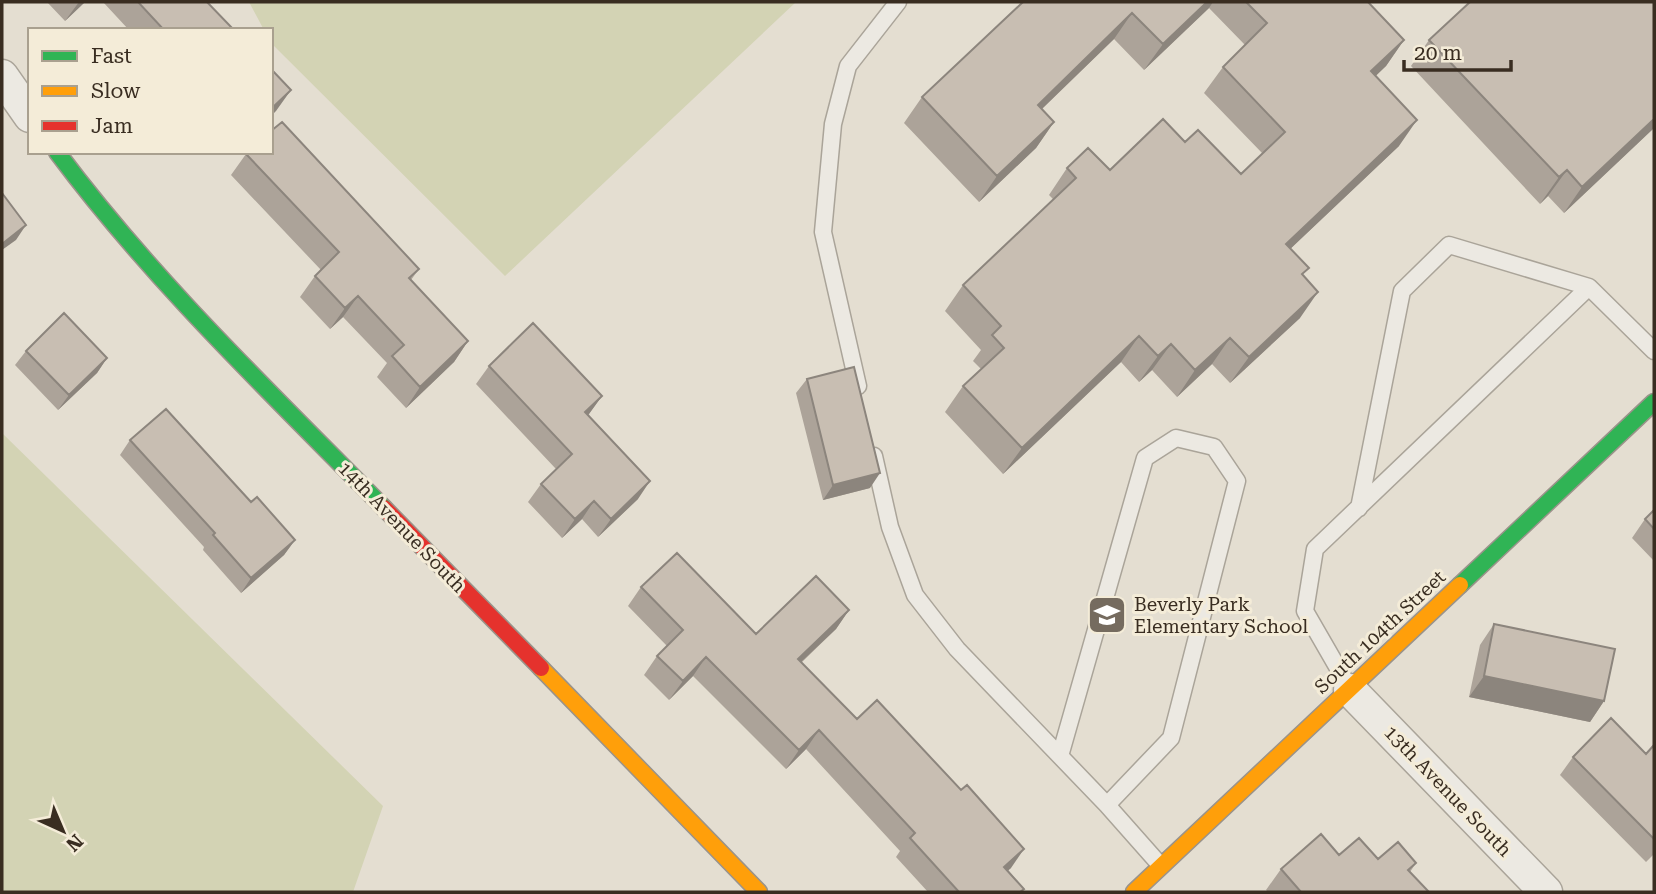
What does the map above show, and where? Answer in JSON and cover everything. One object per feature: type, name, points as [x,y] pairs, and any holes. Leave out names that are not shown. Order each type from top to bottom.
[{"type":"street","points":[[2,76],[28,113]]},
{"type":"street","name":"14th Avenue South","points":[[58,154],[92,199],[159,278],[759,892]]},
{"type":"street","name":"South 104th Street","points":[[1134,892],[1654,402]]},
{"type":"street","name":"13th Avenue South","points":[[1350,690],[1546,892]]},
{"type":"lane","points":[[863,406],[823,232],[834,124],[848,66],[898,2]]},
{"type":"lane","points":[[1359,508],[1402,291],[1449,245],[1589,287],[1654,351]]},
{"type":"lane","points":[[1350,690],[1305,611],[1315,549],[1589,287]]},
{"type":"lane","points":[[1060,756],[1145,458],[1176,438],[1214,447],[1237,481],[1171,737],[1107,805]]},
{"type":"lane","points":[[872,446],[890,527],[915,595],[957,649],[1107,805],[1161,866]]},
{"type":"green space","points":[[249,2],[796,2],[505,276],[273,45],[273,28],[263,28]]},
{"type":"green space","points":[[2,433],[383,806],[353,892],[2,892]]},
{"type":"building","points":[[138,2],[207,2],[232,28],[162,28]]},
{"type":"building","points":[[1023,2],[1207,2],[1163,44],[1132,13],[1038,105],[1054,122],[997,176],[922,97]]},
{"type":"building","points":[[1246,2],[1368,2],[1404,40],[1371,71],[1417,120],[1286,244],[1309,268],[1302,274],[1318,292],[1249,357],[1230,338],[1195,370],[1171,344],[1158,356],[1139,336],[1022,448],[963,386],[1004,348],[992,335],[1001,326],[963,285],[1076,178],[1067,168],[1088,148],[1110,170],[1163,119],[1185,142],[1198,130],[1241,174],[1285,132],[1223,67],[1267,23]]},
{"type":"building","points":[[1470,2],[1654,2],[1654,119],[1582,187],[1567,170],[1559,177],[1429,40]]},
{"type":"building","points":[[273,71],[291,90],[273,107]]},
{"type":"building","points":[[282,122],[419,269],[409,278],[468,341],[420,387],[392,356],[404,345],[358,296],[345,308],[315,276],[339,252],[246,154],[273,154],[273,129]]},
{"type":"building","points":[[2,193],[26,225],[2,244]]},
{"type":"building","points":[[64,313],[107,358],[69,395],[26,351]]},
{"type":"building","points":[[533,323],[602,396],[585,412],[650,481],[611,519],[594,501],[575,519],[541,484],[572,454],[489,366]]},
{"type":"building","points":[[854,367],[880,473],[833,485],[807,379]]},
{"type":"building","points":[[166,409],[251,502],[257,497],[295,540],[251,578],[213,535],[215,533],[130,440]]},
{"type":"building","points":[[1654,510],[1654,529],[1645,519]]},
{"type":"building","points":[[677,553],[756,634],[816,576],[849,610],[798,659],[857,719],[877,700],[961,790],[967,785],[1024,849],[1004,867],[1024,889],[1020,892],[959,892],[910,838],[915,833],[819,730],[799,750],[706,657],[683,681],[657,656],[683,630],[641,587]]},
{"type":"building","points":[[1494,624],[1615,649],[1604,701],[1484,676]]},
{"type":"building","points":[[1611,718],[1646,754],[1654,745],[1654,839],[1573,757]]},
{"type":"building","points":[[1321,834],[1339,855],[1359,838],[1378,859],[1398,842],[1416,863],[1408,870],[1429,892],[1301,892],[1281,869]]},
{"type":"traffic: fast","points":[[59,154],[94,200],[173,291],[384,508]]},
{"type":"traffic: fast","points":[[1460,585],[1654,402]]},
{"type":"traffic: slow","points":[[1134,892],[1460,585]]},
{"type":"traffic: slow","points":[[541,668],[759,892]]},
{"type":"traffic: jam","points":[[384,508],[541,668]]},
{"type":"place","name":"Beverly Park Elementary School","points":[[1107,615]]}]
